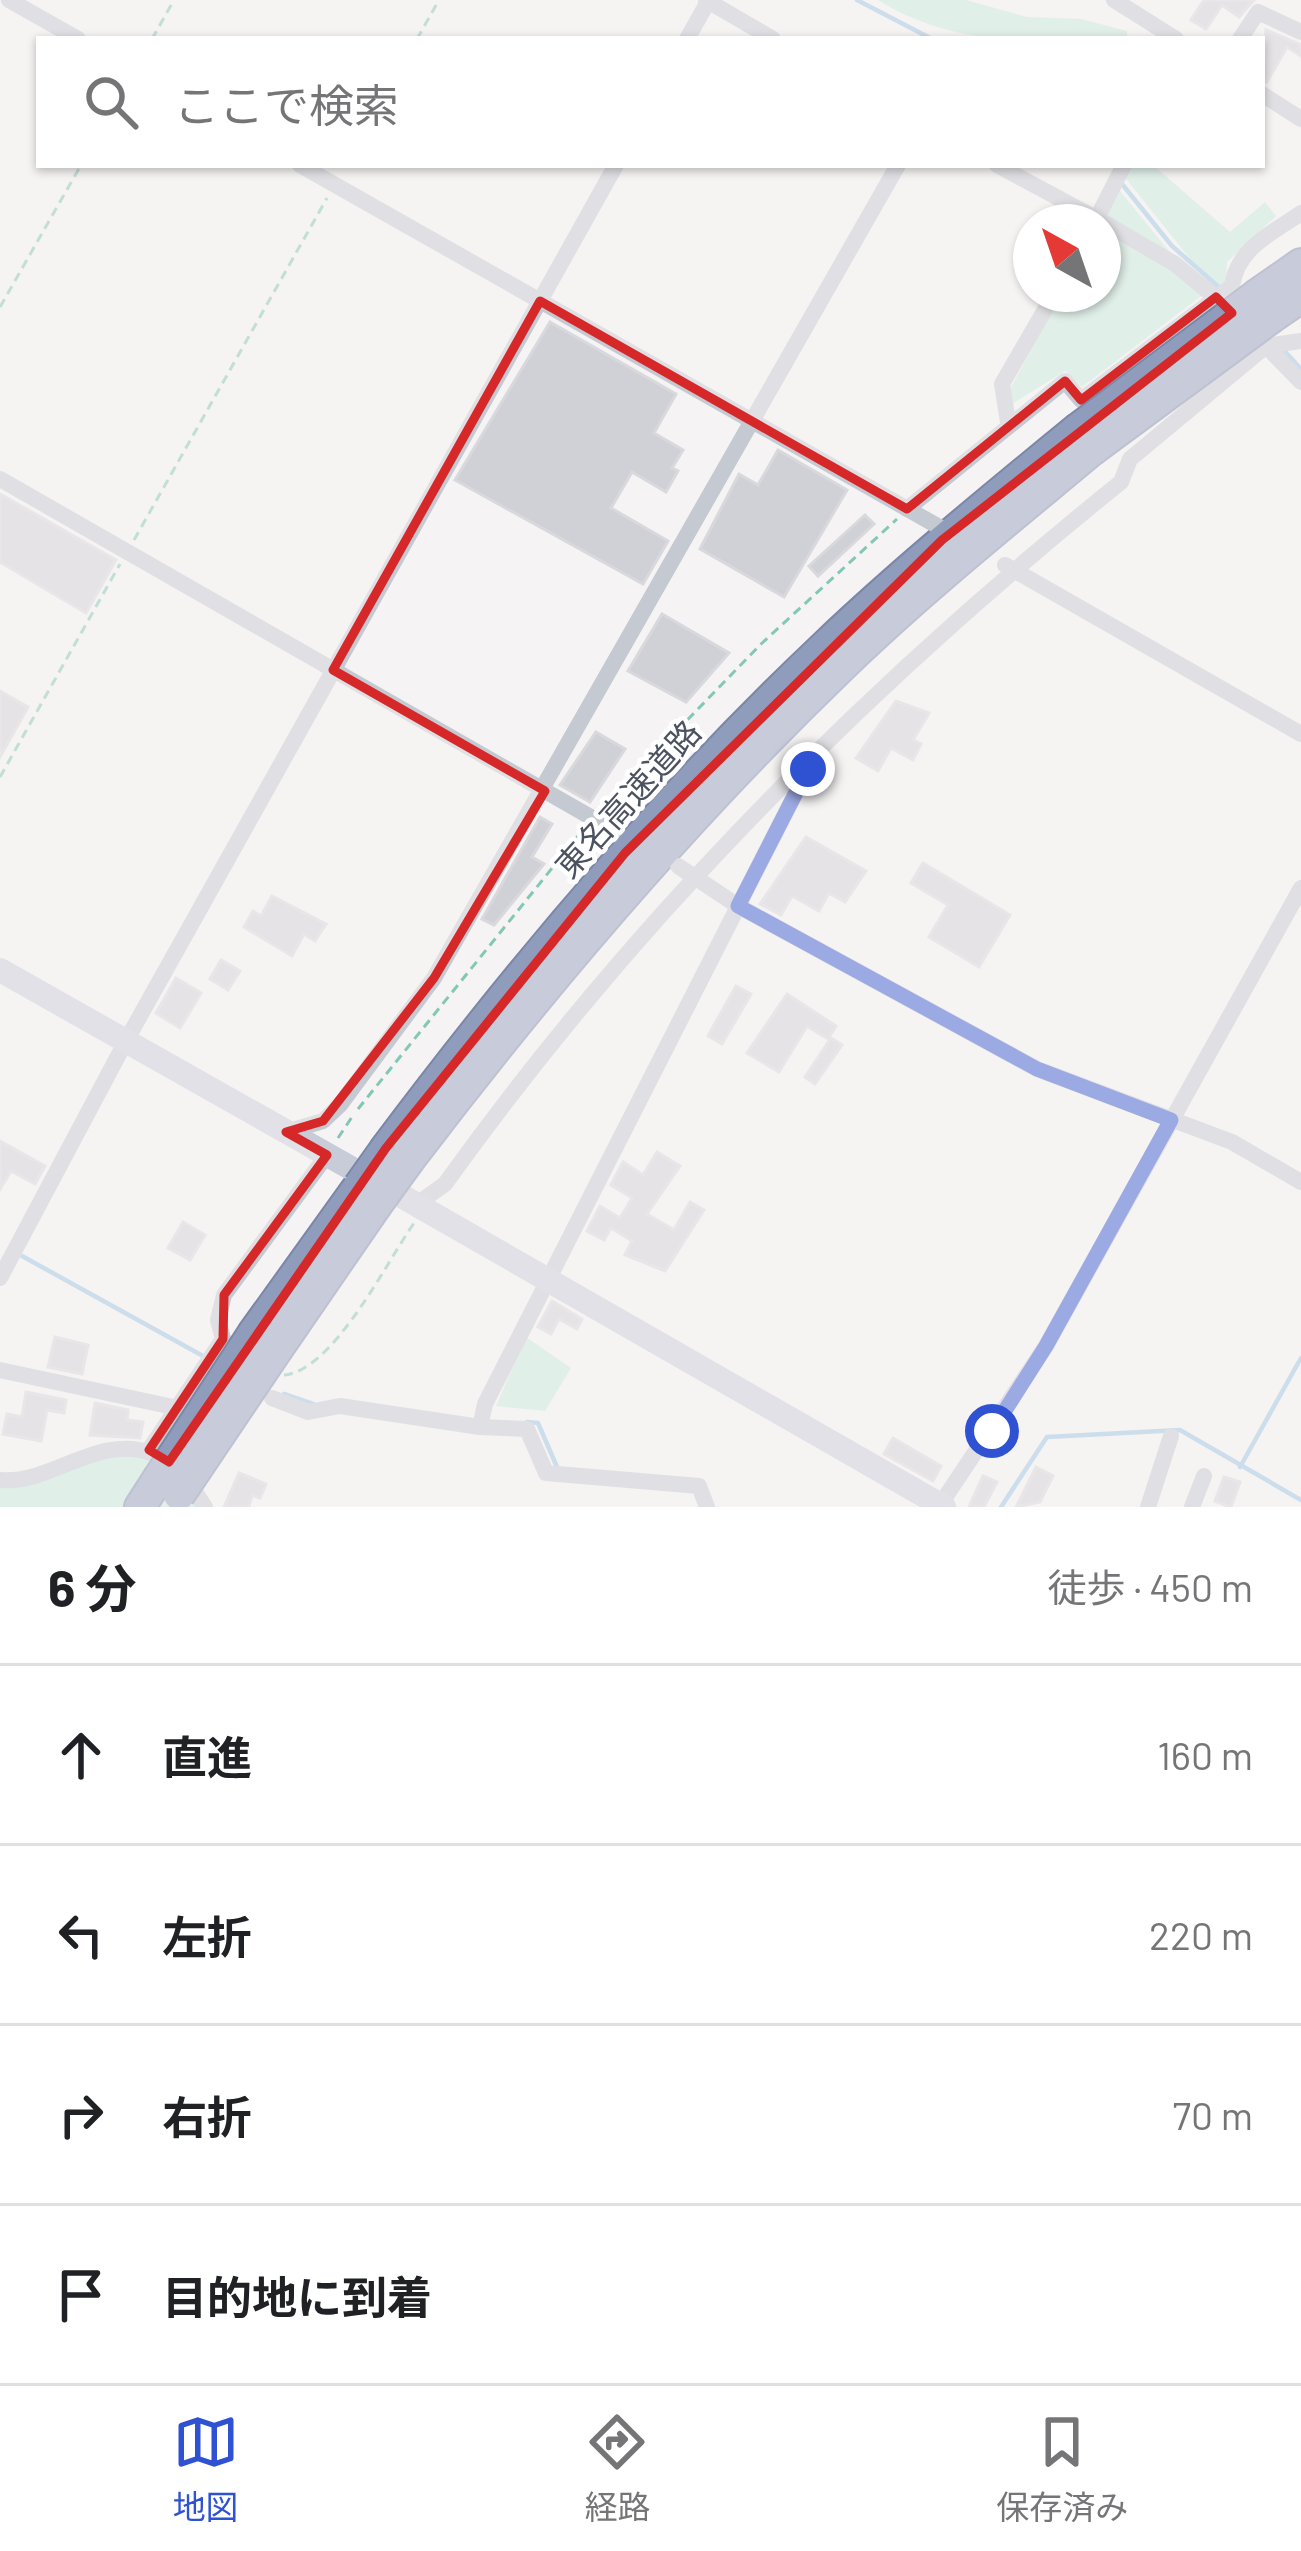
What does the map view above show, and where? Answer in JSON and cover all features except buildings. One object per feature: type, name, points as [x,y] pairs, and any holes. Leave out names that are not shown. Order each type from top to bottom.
[{"type":"highway","name":"東名高速道路","points":[[1269,324],[1301,264]]},
{"type":"highway","name":"東名高速道路","points":[[140,1507],[172,1488],[266,1340],[352,1179],[398,1154],[746,761],[1084,440],[1269,324],[1301,297]]},
{"type":"street","points":[[9,0],[73,36]]},
{"type":"street","points":[[689,36],[708,0],[768,36]]},
{"type":"street","points":[[1114,0],[1156,34]]},
{"type":"street","points":[[1242,36],[1258,12],[1301,32]]},
{"type":"street","points":[[1265,96],[1301,119]]},
{"type":"street","points":[[305,168],[941,529]]},
{"type":"street","points":[[0,1279],[6,1255],[614,168]]},
{"type":"street","points":[[286,1132],[323,1121],[340,1105],[434,978],[545,791],[896,168]]},
{"type":"street","points":[[1003,168],[1069,204]]},
{"type":"street","points":[[1107,204],[1123,168]]},
{"type":"street","points":[[1301,213],[1246,250],[1235,266],[1301,382]]},
{"type":"street","points":[[1121,233],[1175,264],[1216,297],[1269,324]]},
{"type":"street","points":[[907,509],[1008,422],[1066,381],[1082,400],[1216,297]]},
{"type":"street","points":[[1216,297],[1269,324]]},
{"type":"street","points":[[1008,422],[1002,384],[1044,312]]},
{"type":"street","points":[[1269,324],[1130,459],[1121,482],[1008,566],[685,871],[445,1184],[415,1204],[942,1506],[1046,1346],[1301,888]]},
{"type":"street","points":[[0,479],[615,831]]},
{"type":"street","points":[[1008,566],[1301,734]]},
{"type":"street","points":[[480,1427],[485,1404],[545,1278],[818,750]]},
{"type":"street","points":[[685,871],[738,906],[1037,1069],[1232,1142],[1301,1182]]},
{"type":"street","points":[[0,970],[286,1132],[352,1179],[224,1295],[218,1320],[223,1339],[212,1365],[178,1408],[172,1488],[87,1453],[27,1476],[0,1480]]},
{"type":"street","points":[[340,1105],[346,1126]]},
{"type":"street","points":[[0,1370],[178,1408]]},
{"type":"street","points":[[273,1398],[308,1412],[340,1406],[480,1427],[527,1429],[546,1473],[699,1486],[707,1507]]},
{"type":"street","points":[[1148,1507],[1172,1436]]},
{"type":"street","points":[[1192,1507],[1204,1476]]},
{"type":"path","points":[[154,36],[174,0]]},
{"type":"path","points":[[419,36],[439,0]]},
{"type":"path","points":[[0,308],[78,168]]},
{"type":"path","points":[[0,777],[334,185]]},
{"type":"path","points":[[273,1398],[284,1375],[299,1373],[324,1357],[415,1204]]},
{"type":"highlighted area","points":[[1216,297],[1232,313],[942,540],[625,853],[386,1148],[169,1462],[149,1450],[223,1339],[224,1295],[327,1155],[286,1132],[323,1121],[434,978],[545,791],[333,670],[540,301],[907,509],[1065,381],[1081,400]]},
{"type":"green space","points":[[878,0],[966,0],[1027,17],[1081,19],[1127,31],[1127,36],[983,36],[908,16]]},
{"type":"green space","points":[[1117,168],[1156,168],[1230,232],[1265,202],[1276,216],[1227,262],[1226,284],[1218,294]]},
{"type":"green space","points":[[1120,191],[1204,294],[1082,387],[1065,371],[1012,404],[1010,389],[1051,312],[1121,312],[1121,204],[1113,204]]},
{"type":"green space","points":[[526,1337],[571,1368],[545,1411],[496,1406]]},
{"type":"green space","points":[[149,1450],[204,1507],[0,1507],[0,1479],[99,1452]]},
{"type":"waterway","points":[[857,0],[926,36]]},
{"type":"waterway","points":[[1122,184],[1172,246],[1221,289]]},
{"type":"waterway","points":[[1281,347],[1301,369]]},
{"type":"waterway","points":[[22,1256],[203,1356]]},
{"type":"waterway","points":[[1240,1467],[1301,1358]]},
{"type":"waterway","points":[[284,1394],[313,1404]]},
{"type":"waterway","points":[[527,1422],[538,1423],[557,1467]]},
{"type":"waterway","points":[[1001,1507],[1047,1437],[1180,1430],[1301,1500]]},
{"type":"route","points":[[808,769],[738,906],[1037,1069],[1171,1120],[1046,1346],[992,1431]]}]
